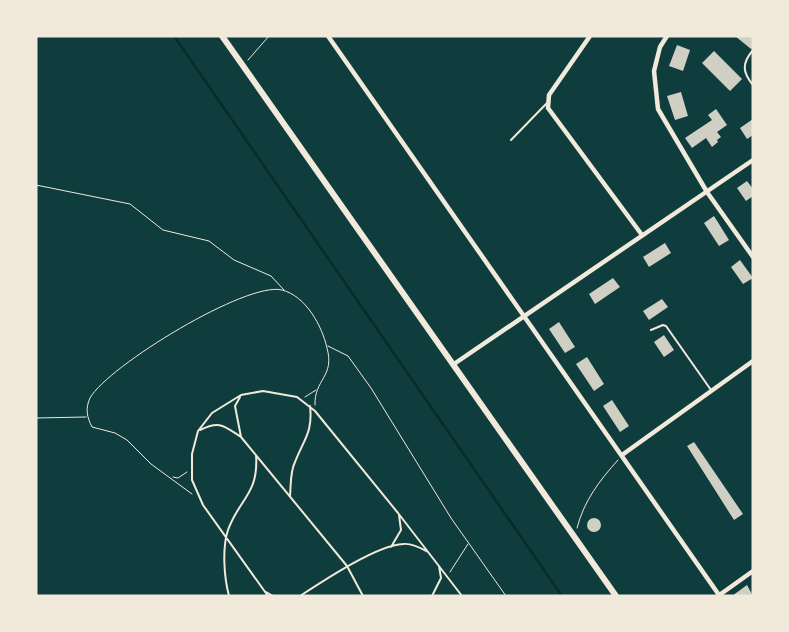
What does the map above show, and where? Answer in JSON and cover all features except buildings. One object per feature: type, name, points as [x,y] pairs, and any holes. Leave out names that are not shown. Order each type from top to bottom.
[{"type":"main road","points":[[222,36],[616,596]]},
{"type":"street","points":[[328,36],[522,317],[622,455],[718,596],[753,572]]},
{"type":"street","points":[[590,36],[549,95],[548,102],[552,116],[642,235]]},
{"type":"street","points":[[667,36],[660,47],[654,71],[655,97],[663,121],[708,192],[753,257]]},
{"type":"street","points":[[454,364],[753,160]]},
{"type":"street","points":[[622,455],[753,361]]},
{"type":"lane","points":[[753,50],[745,60],[744,68],[745,76],[753,85]]},
{"type":"lane","points":[[511,140],[548,102]]},
{"type":"lane","points":[[651,330],[663,325],[666,326],[712,390]]},
{"type":"lane","points":[[268,596],[203,505],[192,480],[192,454],[198,431],[212,413],[241,396],[263,391],[297,397],[315,411],[429,552],[462,596]]},
{"type":"lane","points":[[241,396],[235,406],[241,437]]},
{"type":"lane","points":[[290,496],[294,463],[310,431],[310,406]]},
{"type":"lane","points":[[198,431],[213,424],[223,426],[241,437],[347,566],[363,596]]},
{"type":"lane","points":[[229,596],[226,584],[226,538],[233,520],[255,485],[258,472],[256,456]]},
{"type":"lane","points":[[391,547],[401,530],[398,513]]},
{"type":"lane","points":[[300,596],[347,566],[391,547],[403,544],[429,552]]},
{"type":"lane","points":[[432,596],[441,578],[438,564]]},
{"type":"lane","points":[[264,590],[274,596]]},
{"type":"path","points":[[243,66],[269,36]]},
{"type":"path","points":[[36,185],[130,204],[163,230],[209,241],[234,260],[271,276],[284,290],[296,297],[313,314],[327,346],[329,370],[316,390],[308,397],[297,397]]},
{"type":"path","points":[[192,495],[170,476],[152,464],[127,440],[115,433],[92,427],[87,417],[86,407],[92,396],[119,370],[153,345],[214,310],[254,292],[274,289],[284,290]]},
{"type":"path","points":[[327,346],[348,356],[371,388],[468,543],[506,596]]},
{"type":"path","points":[[315,411],[316,390]]},
{"type":"path","points":[[36,418],[87,417]]},
{"type":"path","points":[[574,536],[581,514],[597,484],[622,455]]},
{"type":"path","points":[[170,476],[178,478],[187,472]]},
{"type":"path","points":[[447,576],[468,543]]},
{"type":"waterway","points":[[174,36],[562,596]]}]
